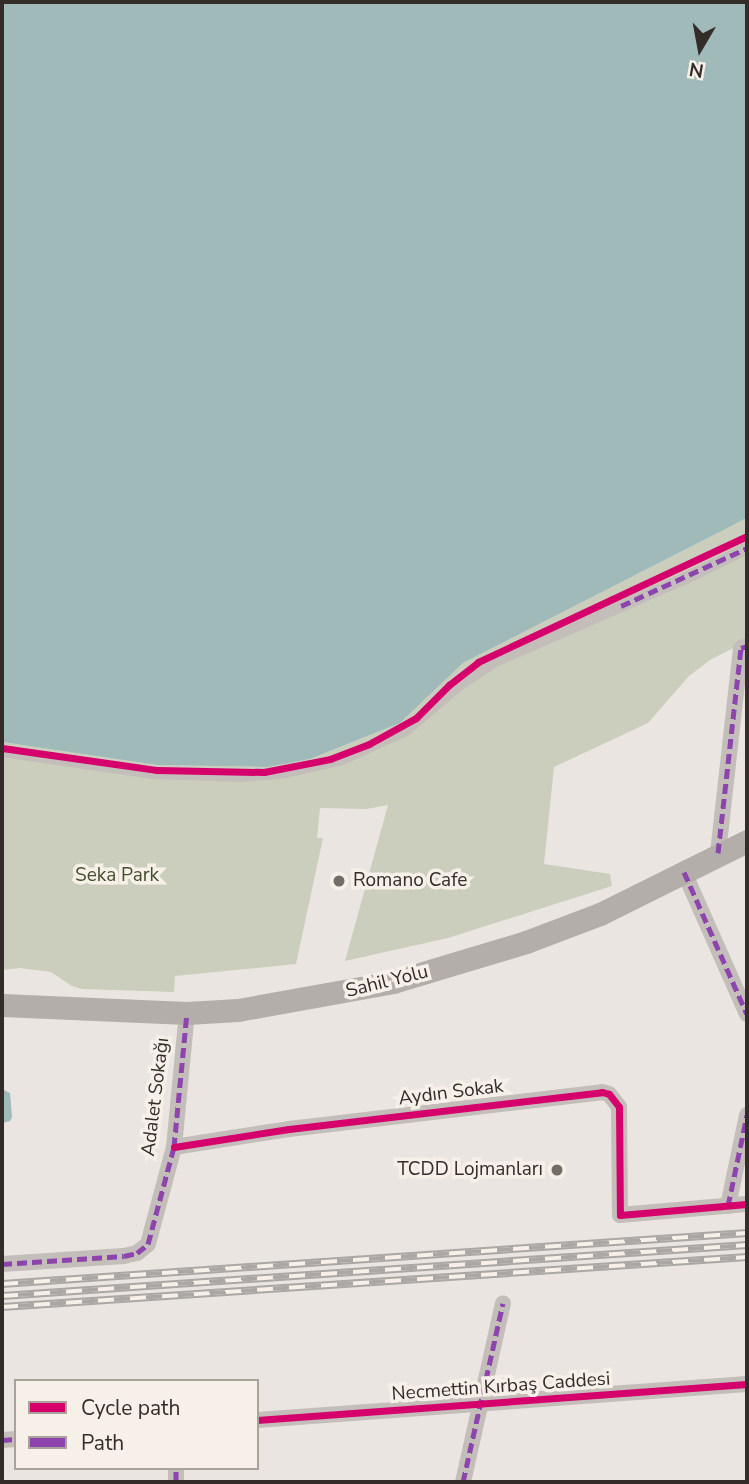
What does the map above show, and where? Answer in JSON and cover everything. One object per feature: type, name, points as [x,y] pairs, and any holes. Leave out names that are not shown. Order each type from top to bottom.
[{"type":"main road","name":"Sahil Yolu","points":[[2,1005],[187,1013],[278,1005],[419,975],[600,914],[718,853],[747,841]]},
{"type":"street","points":[[2,751],[153,773],[264,775],[321,764],[365,750],[406,730],[460,684],[495,661],[684,579],[747,548]]},
{"type":"street","points":[[718,853],[744,647]]},
{"type":"street","points":[[684,872],[747,1014]]},
{"type":"street","name":"Adalet Sokağı","points":[[2,1264],[137,1253],[148,1244],[174,1147],[187,1013]]},
{"type":"street","name":"Aydın Sokak","points":[[174,1147],[289,1129],[602,1092],[609,1094],[619,1107],[621,1215],[728,1206]]},
{"type":"street","points":[[747,1115],[728,1206],[747,1204]]},
{"type":"street","points":[[463,1482],[503,1303]]},
{"type":"street","name":"Necmettin Kırbaş Caddesi","points":[[259,1420],[479,1406],[747,1384]]},
{"type":"green space","name":"Seka Park","points":[[747,518],[747,641],[710,660],[689,676],[648,723],[554,767],[544,864],[610,874],[612,886],[448,938],[345,961],[388,805],[367,809],[320,808],[317,838],[323,838],[296,964],[175,976],[174,992],[82,989],[72,986],[51,972],[20,968],[2,970],[2,742],[157,765],[268,767],[310,759],[400,723],[463,663]]},
{"type":"water","points":[[2,2],[747,2],[747,518],[463,663],[400,723],[310,759],[268,767],[157,765],[2,742]]},
{"type":"water","points":[[2,1089],[10,1093],[12,1117],[10,1121],[2,1123]]},
{"type":"railway","points":[[2,1284],[747,1233]]},
{"type":"railway","points":[[2,1296],[747,1245]]},
{"type":"railway","points":[[2,1307],[747,1257]]},
{"type":"marked path","points":[[621,606],[747,548]]},
{"type":"marked path","points":[[718,853],[741,648],[747,646]]},
{"type":"marked path","points":[[684,872],[747,1014]]},
{"type":"marked path","points":[[2,1264],[124,1256],[137,1253],[148,1244],[174,1147],[187,1013]]},
{"type":"marked path","points":[[728,1206],[747,1115]]},
{"type":"marked path","points":[[463,1482],[503,1303]]},
{"type":"marked path","points":[[2,1440],[14,1439]]},
{"type":"marked path","points":[[176,1470],[176,1482]]},
{"type":"cycle path","points":[[2,748],[157,770],[264,772],[330,759],[369,744],[416,718],[449,685],[478,662],[747,536]]},
{"type":"cycle path","points":[[174,1147],[289,1129],[602,1092],[609,1094],[619,1107],[620,1215],[747,1204]]},
{"type":"cycle path","points":[[259,1420],[747,1384]]},
{"type":"place","name":"Romano Cafe","points":[[339,881]]},
{"type":"place","name":"TCDD Lojmanları","points":[[557,1170]]}]
